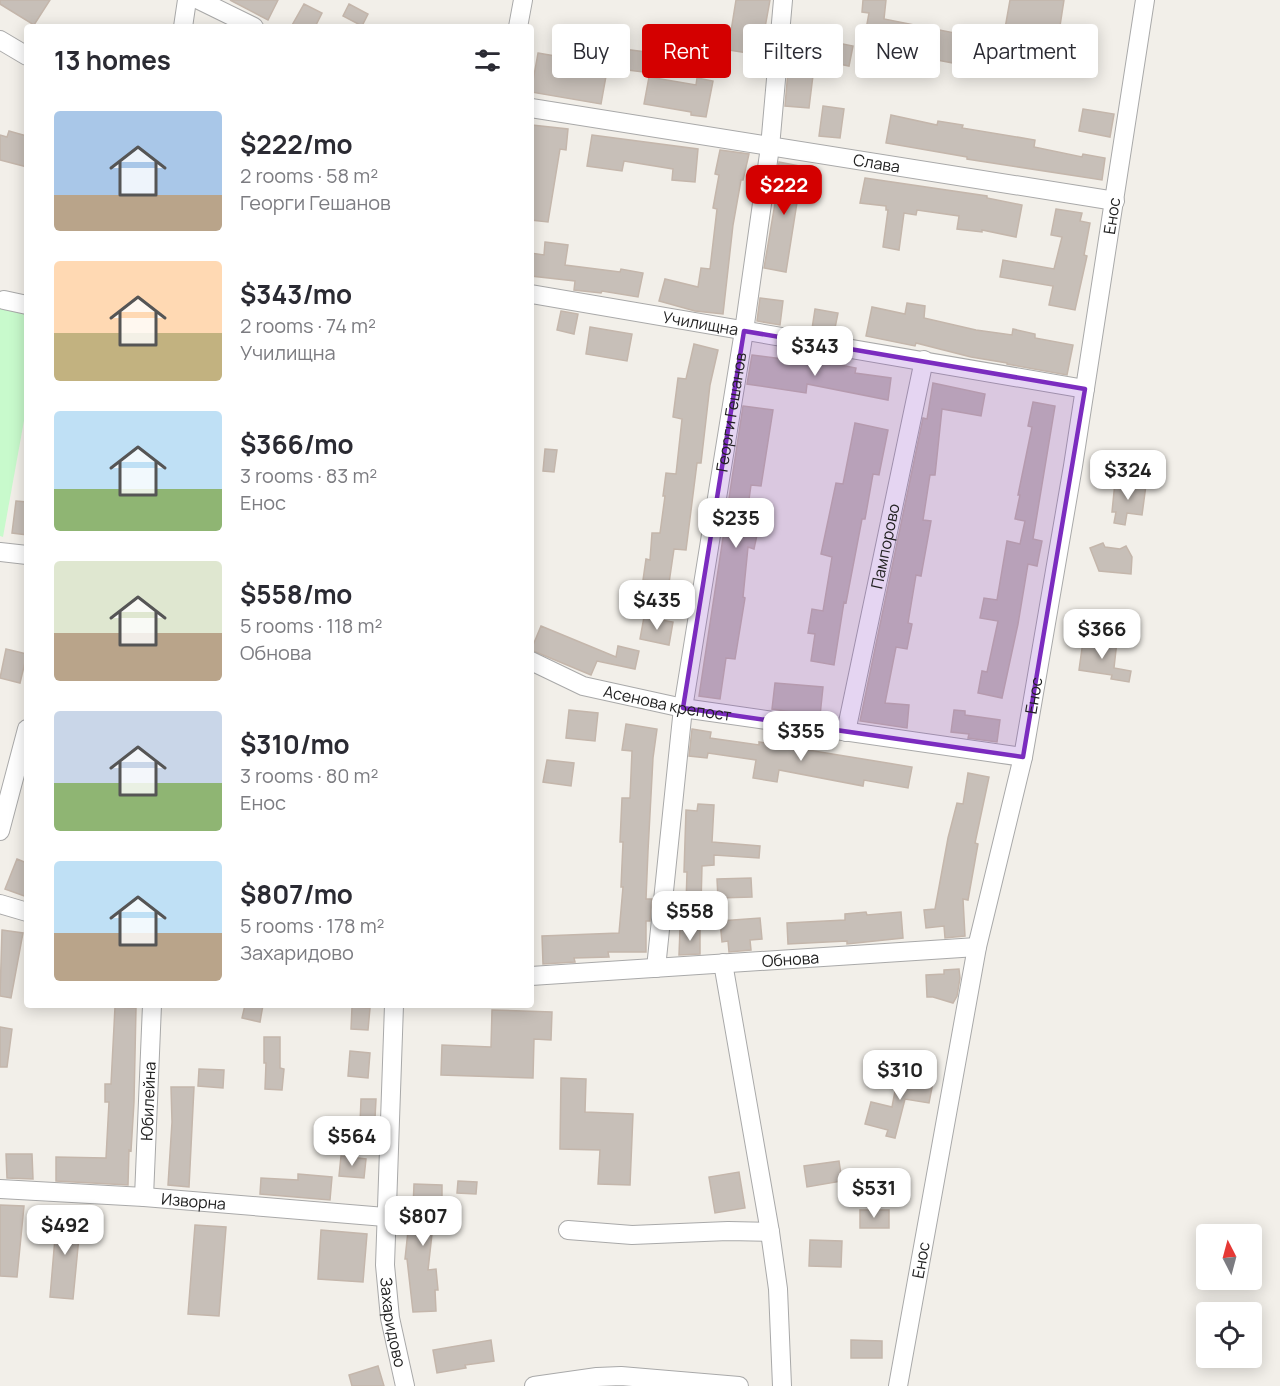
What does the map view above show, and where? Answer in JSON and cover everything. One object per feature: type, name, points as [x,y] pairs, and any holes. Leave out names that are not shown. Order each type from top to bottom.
[{"type":"street","points":[[183,24],[187,0]]},
{"type":"street","points":[[198,0],[248,24]]},
{"type":"street","points":[[519,24],[523,0]]},
{"type":"street","name":"Георги Гешанов","points":[[656,968],[683,708],[744,330],[770,147],[783,0]]},
{"type":"street","name":"Енос","points":[[898,1386],[977,946],[1023,757],[1085,389],[1145,0]]},
{"type":"street","points":[[0,40],[24,54]]},
{"type":"street","name":"Слава","points":[[534,108],[1115,201]]},
{"type":"street","name":"Училищна","points":[[534,295],[1085,389]]},
{"type":"street","points":[[4,300],[24,304]]},
{"type":"street","name":"Пампорово","points":[[846,732],[924,360]]},
{"type":"street","points":[[0,552],[24,555]]},
{"type":"street","name":"Асенова крепост","points":[[534,662],[583,686],[683,708],[1023,757]]},
{"type":"street","points":[[0,831],[24,740]]},
{"type":"street","points":[[0,903],[24,911]]},
{"type":"street","name":"Обнова","points":[[534,976],[977,946]]},
{"type":"street","points":[[723,963],[778,1289],[782,1386]]},
{"type":"street","name":"Юбилейна","points":[[144,1197],[152,1008]]},
{"type":"street","name":"Захаридово","points":[[394,1008],[385,1264],[390,1318],[405,1386]]},
{"type":"street","name":"Изворна","points":[[0,1189],[144,1197],[385,1217]]},
{"type":"street","points":[[568,1230],[632,1235],[728,1231],[770,1232]]},
{"type":"street","points":[[534,1386],[621,1376],[739,1386]]},
{"type":"highlighted area","points":[[744,331],[1085,389],[1023,757],[683,708]]},
{"type":"green space","points":[[0,294],[24,299],[24,421],[3,537],[0,536]]},
{"type":"building","points":[[0,0],[50,0],[35,24],[0,4]]},
{"type":"building","points":[[230,0],[278,0],[268,20]]},
{"type":"building","points":[[736,0],[770,0],[766,24],[743,24],[743,52],[731,50],[731,31]]},
{"type":"building","points":[[863,0],[886,0],[884,19],[909,24],[867,24],[869,13],[862,12]]},
{"type":"building","points":[[1010,0],[1064,0],[1060,24],[1006,24]]},
{"type":"building","points":[[304,4],[322,13],[316,24],[293,24]]},
{"type":"building","points":[[349,4],[368,14],[363,24],[343,16]]},
{"type":"building","points":[[940,30],[952,32],[952,63],[940,61]]},
{"type":"building","points":[[843,44],[853,46],[849,66],[843,65]]},
{"type":"building","points":[[630,50],[642,51],[642,72],[630,70]]},
{"type":"building","points":[[538,53],[552,55],[552,78],[606,78],[601,104],[534,93]]},
{"type":"building","points":[[649,78],[696,85],[697,78],[713,81],[706,117],[691,115],[691,112],[644,104]]},
{"type":"building","points":[[787,78],[813,78],[809,108],[785,106]]},
{"type":"building","points":[[823,106],[844,109],[840,138],[819,136]]},
{"type":"building","points":[[1083,109],[1114,114],[1110,137],[1079,131]]},
{"type":"building","points":[[891,115],[937,125],[938,121],[963,125],[962,128],[1035,140],[1034,147],[1082,157],[1083,154],[1105,158],[1102,180],[967,159],[967,157],[886,143]]},
{"type":"building","points":[[534,125],[568,129],[566,150],[560,149],[548,222],[534,220]]},
{"type":"building","points":[[9,131],[24,135],[24,166],[0,160],[0,135],[7,137]]},
{"type":"building","points":[[592,135],[698,149],[695,182],[672,180],[673,169],[624,161],[622,171],[587,166]]},
{"type":"building","points":[[720,150],[749,154],[743,180],[741,180],[733,225],[723,314],[695,311],[659,301],[665,279],[698,287],[701,268],[710,269],[717,209],[713,208],[719,175],[715,174]]},
{"type":"building","points":[[779,162],[805,167],[799,190],[786,272],[764,268],[778,186],[776,186]]},
{"type":"building","points":[[865,178],[987,196],[987,198],[1022,205],[1016,237],[982,230],[982,232],[957,229],[959,216],[917,210],[916,215],[904,213],[899,250],[883,247],[888,210],[886,206],[860,203]]},
{"type":"building","points":[[1056,209],[1082,213],[1080,221],[1090,223],[1084,255],[1087,256],[1075,310],[1049,305],[1053,286],[1000,277],[1003,260],[1054,269],[1062,237],[1051,235]]},
{"type":"building","points":[[545,242],[568,245],[565,265],[643,273],[638,297],[602,291],[601,293],[574,290],[575,281],[534,276],[534,253],[544,255]]},
{"type":"building","points":[[760,298],[783,301],[780,325],[757,321]]},
{"type":"building","points":[[907,303],[925,306],[924,318],[976,330],[1012,335],[1013,329],[1035,334],[1035,338],[1073,345],[1067,375],[971,357],[916,343],[915,346],[866,336],[872,307],[905,314]]},
{"type":"building","points":[[815,309],[838,313],[834,333],[812,329]]},
{"type":"building","points":[[561,311],[578,314],[574,334],[557,330]]},
{"type":"building","points":[[590,327],[632,334],[627,361],[586,354]]},
{"type":"building","points":[[694,344],[718,350],[710,385],[701,463],[697,463],[686,550],[674,549],[669,583],[643,580],[646,559],[650,560],[652,533],[660,533],[666,473],[676,474],[682,419],[673,417],[678,378],[686,379]]},
{"type":"building","points":[[752,355],[830,365],[830,363],[856,368],[855,373],[891,378],[888,400],[807,384],[806,393],[747,384]]},
{"type":"building","points":[[933,383],[985,394],[981,416],[942,409],[935,475],[930,475],[923,520],[931,521],[921,576],[916,575],[908,623],[912,624],[907,649],[896,647],[885,703],[909,705],[907,728],[860,721],[923,418],[927,419]]},
{"type":"building","points":[[1033,402],[1055,406],[1033,539],[1042,541],[1037,566],[1028,564],[1002,698],[978,693],[982,671],[987,672],[998,621],[980,618],[984,598],[997,600],[1007,541],[1020,544],[1025,521],[1015,519],[1032,427],[1028,426]]},
{"type":"building","points":[[743,406],[773,410],[761,486],[751,485],[747,514],[761,516],[754,549],[748,547],[743,597],[745,598],[735,659],[726,658],[720,699],[699,696]]},
{"type":"building","points":[[855,423],[888,430],[879,475],[873,474],[865,519],[862,519],[846,603],[844,602],[834,665],[811,661],[815,634],[808,633],[812,609],[823,611],[832,557],[821,554],[836,483],[843,484]]},
{"type":"building","points":[[545,449],[557,450],[554,472],[543,471]]},
{"type":"building","points":[[1115,482],[1146,485],[1142,515],[1127,513],[1125,525],[1114,523],[1116,512],[1112,512]]},
{"type":"building","points":[[16,501],[24,502],[24,535],[12,533]]},
{"type":"building","points":[[1103,543],[1105,547],[1120,549],[1126,546],[1132,557],[1131,574],[1099,571],[1090,548]]},
{"type":"building","points":[[644,617],[673,622],[669,645],[640,639]]},
{"type":"building","points":[[541,626],[616,657],[618,646],[639,651],[635,669],[597,661],[591,675],[534,651],[534,643]]},
{"type":"building","points":[[1104,639],[1117,641],[1114,668],[1131,671],[1129,682],[1111,679],[1112,675],[1079,670],[1083,641],[1100,644]]},
{"type":"building","points":[[6,649],[24,653],[20,683],[0,678]]},
{"type":"building","points":[[775,683],[823,687],[820,716],[772,709]]},
{"type":"building","points":[[569,710],[598,713],[595,741],[566,738]]},
{"type":"building","points":[[954,710],[965,711],[965,715],[1000,720],[997,742],[968,738],[969,734],[951,732]]},
{"type":"building","points":[[626,724],[657,729],[653,758],[646,899],[652,899],[650,921],[646,921],[646,952],[608,952],[609,957],[574,958],[575,962],[543,964],[542,936],[619,933],[623,887],[621,887],[623,842],[620,842],[622,798],[630,798],[632,751],[622,750]]},
{"type":"building","points":[[692,729],[711,732],[710,738],[759,745],[759,742],[912,767],[908,788],[864,780],[863,786],[779,770],[777,782],[753,778],[756,760],[708,753],[707,758],[689,756]]},
{"type":"building","points":[[547,760],[574,763],[571,786],[543,782]]},
{"type":"building","points":[[968,773],[989,777],[975,843],[978,844],[968,900],[963,899],[965,936],[945,938],[944,926],[926,928],[924,910],[935,909],[948,838],[957,803],[963,804]]},
{"type":"building","points":[[698,804],[714,805],[712,842],[760,846],[759,858],[714,855],[714,865],[702,866],[701,905],[686,904],[687,872],[684,872],[686,810],[697,811]]},
{"type":"building","points":[[17,859],[24,862],[24,896],[5,889]]},
{"type":"building","points":[[751,878],[752,897],[718,898],[717,879]]},
{"type":"building","points":[[866,912],[867,915],[901,912],[903,938],[847,944],[847,941],[788,944],[787,923],[845,920],[845,914]]},
{"type":"building","points":[[760,918],[762,939],[750,940],[751,950],[729,952],[728,941],[722,942],[720,921]]},
{"type":"building","points":[[680,929],[700,930],[700,954],[679,955]]},
{"type":"building","points":[[2,930],[23,933],[11,998],[0,996]]},
{"type":"building","points":[[959,969],[957,996],[953,1003],[927,997],[926,975],[944,974],[944,970]]},
{"type":"building","points":[[115,1008],[136,1008],[134,1102],[128,1185],[56,1181],[56,1157],[106,1158],[109,1102],[105,1102],[105,1084],[111,1084]]},
{"type":"building","points":[[244,1008],[262,1008],[260,1022],[242,1018]]},
{"type":"building","points":[[352,1008],[370,1008],[368,1030],[351,1029]]},
{"type":"building","points":[[492,1010],[552,1012],[551,1040],[534,1039],[533,1078],[441,1075],[442,1045],[491,1047]]},
{"type":"building","points":[[0,1027],[12,1029],[7,1067],[0,1067]]},
{"type":"building","points":[[264,1037],[280,1037],[280,1068],[284,1069],[282,1090],[265,1089]]},
{"type":"building","points":[[350,1051],[370,1053],[368,1078],[348,1076]]},
{"type":"building","points":[[199,1069],[224,1070],[223,1088],[198,1086]]},
{"type":"building","points":[[899,1070],[934,1077],[929,1103],[905,1099],[895,1138],[886,1136],[888,1130],[865,1124],[871,1102],[892,1107]]},
{"type":"building","points":[[561,1078],[586,1079],[585,1112],[633,1114],[630,1185],[598,1184],[600,1150],[560,1149]]},
{"type":"building","points":[[171,1087],[194,1087],[189,1187],[168,1185],[172,1122]]},
{"type":"building","points":[[361,1099],[376,1099],[374,1137],[354,1137],[354,1124],[360,1124]]},
{"type":"building","points":[[6,1154],[32,1154],[33,1179],[7,1178]]},
{"type":"building","points":[[341,1156],[366,1159],[364,1178],[339,1176]]},
{"type":"building","points":[[839,1161],[842,1181],[807,1187],[804,1166]]},
{"type":"building","points":[[739,1172],[745,1208],[715,1213],[709,1177]]},
{"type":"building","points":[[298,1174],[332,1177],[330,1200],[260,1194],[261,1178],[298,1180]]},
{"type":"building","points":[[458,1181],[477,1182],[476,1194],[457,1193]]},
{"type":"building","points":[[414,1184],[442,1185],[442,1216],[434,1216],[428,1270],[436,1269],[438,1290],[435,1290],[436,1311],[413,1312],[407,1259],[405,1259],[408,1231],[412,1232]]},
{"type":"building","points":[[0,1205],[24,1206],[17,1277],[0,1276]]},
{"type":"building","points":[[860,1210],[889,1210],[889,1228],[860,1228]]},
{"type":"building","points":[[57,1214],[81,1216],[73,1299],[50,1297]]},
{"type":"building","points":[[195,1225],[226,1227],[219,1316],[188,1314]]},
{"type":"building","points":[[321,1230],[367,1234],[363,1282],[318,1279]]},
{"type":"building","points":[[810,1240],[842,1241],[841,1267],[809,1266]]},
{"type":"building","points":[[491,1340],[494,1361],[465,1365],[466,1368],[437,1373],[433,1350]]},
{"type":"building","points":[[851,1340],[882,1341],[882,1358],[851,1358]]},
{"type":"building","points":[[378,1366],[384,1386],[352,1386],[349,1375]]}]
